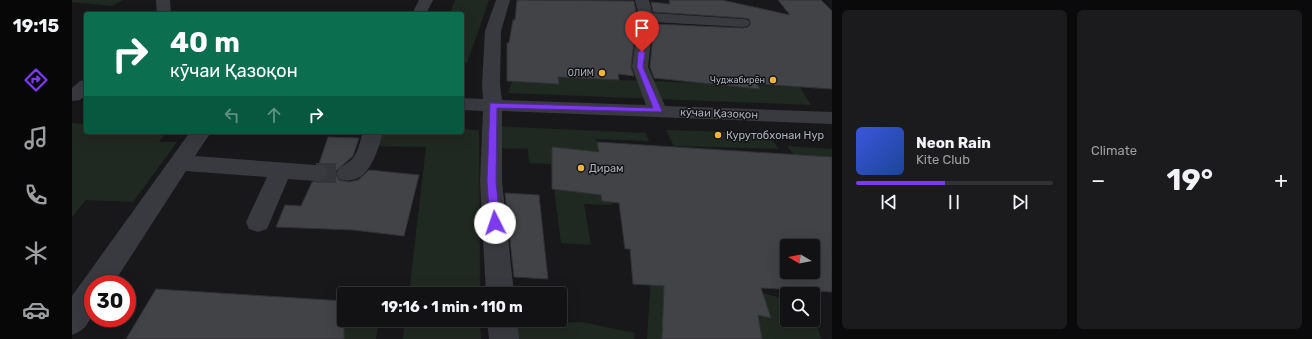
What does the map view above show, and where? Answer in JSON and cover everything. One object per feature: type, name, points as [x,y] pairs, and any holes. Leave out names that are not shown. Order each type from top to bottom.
[{"type":"street","points":[[163,0],[164,12]]},
{"type":"street","points":[[420,12],[426,0]]},
{"type":"street","points":[[499,287],[491,181],[493,105],[491,85],[493,31],[503,0]]},
{"type":"street","points":[[642,0],[646,17],[640,67],[658,111]]},
{"type":"street","points":[[646,17],[743,23]]},
{"type":"street","name":"кӯчаи Қазоқон","points":[[464,104],[832,118]]},
{"type":"street","points":[[103,275],[200,134]]},
{"type":"street","points":[[347,173],[359,166],[366,154],[372,134]]},
{"type":"street","points":[[180,163],[316,173]]},
{"type":"street","points":[[258,222],[281,170]]},
{"type":"street","points":[[72,321],[84,303]]},
{"type":"street","points":[[503,327],[504,339]]},
{"type":"shaded area","points":[[72,0],[123,0],[112,6],[72,2]]},
{"type":"shaded area","points":[[455,0],[489,0],[467,63],[464,62],[464,12],[451,12]]},
{"type":"shaded area","points":[[514,76],[800,87],[811,105],[508,93]]},
{"type":"shaded area","points":[[72,123],[84,124],[84,134],[165,134],[159,142],[177,142],[133,202],[86,200],[72,217]]},
{"type":"shaded area","points":[[494,126],[646,133],[649,141],[596,139],[612,205],[584,204],[591,245],[561,243],[551,164],[529,163],[528,149],[494,148]]},
{"type":"shaded area","points":[[464,129],[479,130],[480,287],[410,287],[426,147],[369,146],[372,134],[464,134]]},
{"type":"shaded area","points":[[666,130],[767,133],[779,149],[674,146]]},
{"type":"shaded area","points":[[787,146],[832,149],[832,196],[826,196]]},
{"type":"shaded area","points":[[652,260],[780,298],[780,327],[818,327],[821,339],[647,339]]},
{"type":"shaded area","points":[[283,321],[337,323],[337,327],[378,327],[376,339],[277,339]]},
{"type":"shaded area","points":[[581,322],[635,333],[634,339],[508,339],[507,327],[567,327],[567,323]]},
{"type":"shaded area","points":[[404,327],[480,327],[481,339],[403,339]]},
{"type":"building","points":[[517,0],[634,1],[637,17],[631,67],[634,76],[618,74],[619,80],[558,77],[559,84],[507,81],[507,43],[509,43],[513,20],[515,20]]},
{"type":"building","points":[[669,0],[722,0],[790,15],[778,0],[821,0],[832,11],[832,89],[757,84],[760,89],[654,78],[650,67],[654,24],[743,28],[748,27],[751,24],[749,19],[743,18],[653,12],[651,2],[670,4]]},
{"type":"building","points":[[328,137],[359,138],[353,156],[335,172],[339,180],[349,182],[358,180],[369,170],[419,175],[404,236],[353,230],[276,227],[285,205],[301,206],[312,182],[325,180],[328,172],[325,166],[319,164]]},
{"type":"building","points":[[597,142],[832,157],[832,292],[820,291],[820,287],[780,287],[780,289],[761,288],[771,318],[758,315],[762,339],[662,339],[664,286],[633,284],[630,249],[625,249],[619,203],[602,201],[601,195],[552,189],[552,147],[599,152]]},
{"type":"building","points":[[505,193],[539,195],[548,279],[514,277]]},
{"type":"building","points":[[156,289],[337,301],[337,327],[344,327],[344,339],[126,339],[133,327],[136,327],[136,322]]},
{"type":"tunnel","points":[[316,173],[347,173]]},
{"type":"place","name":"ОЛИМ","points":[[602,73]]},
{"type":"place","name":"Чуджабирён","points":[[773,80]]},
{"type":"place","name":"Курутобхонаи Нур","points":[[718,135]]},
{"type":"place","name":"Дирам","points":[[581,168]]},
{"type":"route","points":[[495,223],[491,181],[493,105],[658,111],[640,67],[642,52]]}]
